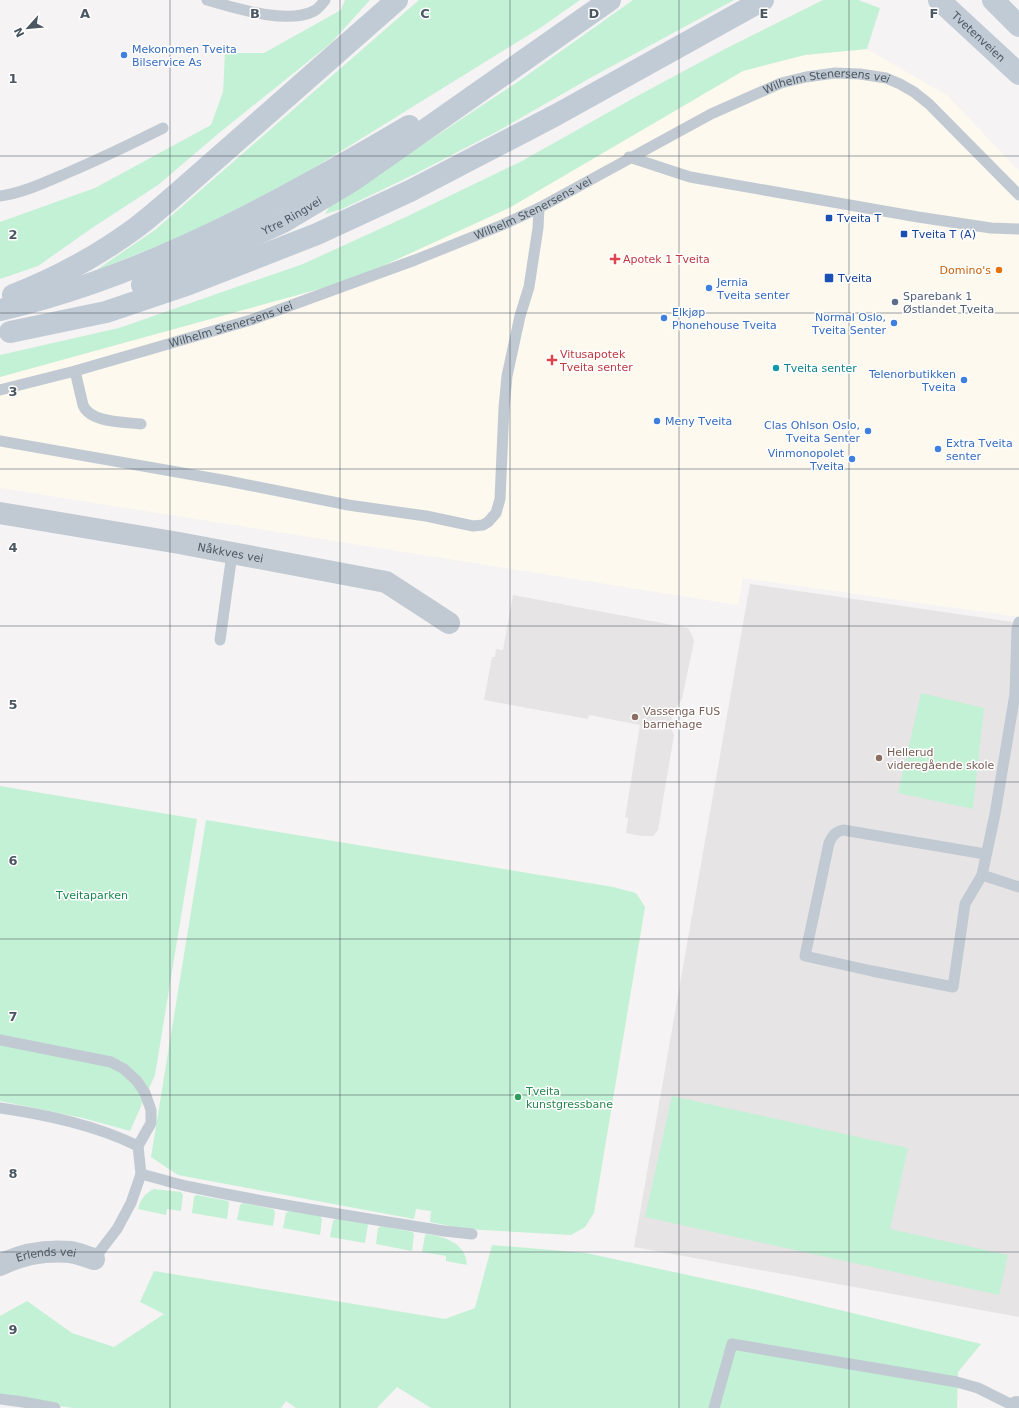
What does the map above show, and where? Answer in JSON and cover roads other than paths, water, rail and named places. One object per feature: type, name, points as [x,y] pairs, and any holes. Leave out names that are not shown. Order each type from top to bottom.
[{"type":"main road","points":[[0,300],[41,284],[107,248],[138,226],[178,193],[397,0]]},
{"type":"main road","name":"Ytre Ringvei","points":[[5,333],[109,299],[175,272],[283,222],[352,181],[610,0]]},
{"type":"main road","points":[[5,333],[106,312],[189,284],[317,234],[410,191],[550,118],[763,0]]},
{"type":"main road","name":"Tvetenveien","points":[[939,0],[1019,74]]},
{"type":"main road","points":[[993,0],[1019,26]]},
{"type":"main road","name":"Ytre Ringvei","points":[[0,310],[36,302],[113,276],[202,239],[241,220],[342,165],[553,40]]},
{"type":"street","name":"Nåkkves vei","points":[[0,513],[386,582],[449,623]]},
{"type":"street","name":"Erlends vei","points":[[0,1265],[31,1254],[44,1252],[70,1252],[94,1259]]},
{"type":"lane","points":[[207,0],[220,2],[245,10],[283,16],[302,15],[316,10],[325,0]]},
{"type":"lane","name":"Wilhelm Stenersens vei","points":[[0,390],[75,371],[196,337],[289,307],[422,257],[502,225],[539,208],[629,157],[711,114],[781,83],[806,77],[835,73],[860,74],[886,78],[914,92],[943,117],[1019,195]]},
{"type":"lane","points":[[0,196],[10,195],[51,180],[113,153],[163,128]]},
{"type":"lane","points":[[629,157],[690,177],[910,216],[991,228],[1019,229]]},
{"type":"lane","points":[[0,441],[228,481],[348,504],[430,517],[473,526],[483,525],[496,514],[500,499],[507,376],[520,316],[529,286],[538,228],[539,208]]},
{"type":"lane","points":[[75,371],[83,405],[92,415],[100,419],[141,424]]},
{"type":"lane","points":[[220,640],[232,554]]},
{"type":"lane","points":[[985,854],[843,830],[837,832],[832,836],[829,844],[805,956],[953,987],[965,904],[982,875],[985,854],[995,814],[1015,694],[1017,629],[1019,622]]},
{"type":"lane","points":[[982,875],[1019,887]]},
{"type":"lane","points":[[0,1040],[111,1062],[124,1069],[137,1081],[145,1093],[151,1110],[151,1123],[138,1146],[141,1174],[131,1204],[117,1229],[94,1259]]},
{"type":"lane","points":[[0,1108],[82,1124],[106,1132],[138,1146]]},
{"type":"lane","points":[[141,1174],[181,1185],[237,1197],[444,1231],[472,1234]]},
{"type":"lane","points":[[714,1408],[732,1344],[957,1382],[978,1388],[1017,1408]]},
{"type":"lane","points":[[0,1399],[55,1408]]},
{"type":"place","name":"Mekonomen Tveita Bilservice As","points":[[124,55]]},
{"type":"place","name":"Tveita T","points":[[829,218]]},
{"type":"place","name":"Tveita T (A)","points":[[904,234]]},
{"type":"place","name":"Apotek 1 Tveita","points":[[615,259]]},
{"type":"place","name":"Domino's","points":[[999,270]]},
{"type":"place","name":"Tveita","points":[[829,278]]},
{"type":"place","name":"Jernia Tveita senter","points":[[709,288]]},
{"type":"place","name":"Sparebank 1 Østlandet Tveita","points":[[895,302]]},
{"type":"place","name":"Elkjøp Phonehouse Tveita","points":[[664,318]]},
{"type":"place","name":"Normal Oslo, Tveita Senter","points":[[894,323]]},
{"type":"place","name":"Vitusapotek Tveita senter","points":[[552,360]]},
{"type":"place","name":"Tveita senter","points":[[776,368]]},
{"type":"place","name":"Telenorbutikken Tveita","points":[[964,380]]},
{"type":"place","name":"Meny Tveita","points":[[657,421]]},
{"type":"place","name":"Clas Ohlson Oslo, Tveita Senter","points":[[868,431]]},
{"type":"place","name":"Extra Tveita senter","points":[[938,449]]},
{"type":"place","name":"Vinmonopolet Tveita","points":[[852,459]]},
{"type":"place","name":"Vassenga FUS barnehage","points":[[635,717]]},
{"type":"place","name":"Hellerud videregående skole","points":[[879,758]]},
{"type":"place","name":"Tveita kunstgressbane","points":[[518,1097]]},
{"type":"park label","name":"Tveitaparken","points":[[92,895]]}]
